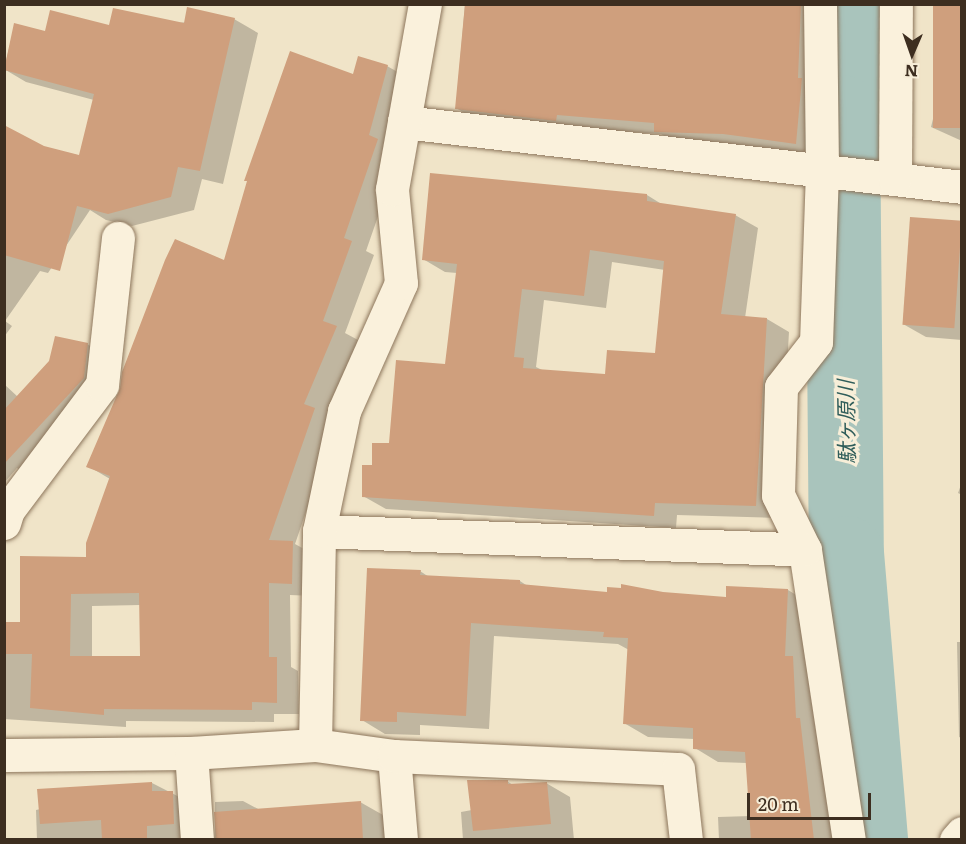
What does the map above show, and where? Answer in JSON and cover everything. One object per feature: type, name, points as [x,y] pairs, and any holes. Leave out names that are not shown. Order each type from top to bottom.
[{"type":"street","points":[[315,745],[319,531],[344,411],[400,283],[392,189],[425,4]]},
{"type":"street","points":[[820,4],[830,172],[816,342],[781,387],[777,495],[805,550],[849,840]]},
{"type":"street","points":[[885,178],[896,4]]},
{"type":"street","points":[[404,122],[962,187]]},
{"type":"street","points":[[4,523],[8,510],[102,385],[118,238]]},
{"type":"street","points":[[319,531],[805,550]]},
{"type":"street","points":[[4,755],[191,753],[315,745],[394,756],[678,769],[687,840]]},
{"type":"street","points":[[191,753],[197,840]]},
{"type":"street","points":[[394,756],[401,840]]},
{"type":"street","points":[[956,840],[962,833]]},
{"type":"building","points":[[465,4],[801,4],[798,78],[802,78],[796,144],[723,134],[654,132],[654,123],[557,115],[556,121],[455,109]]},
{"type":"building","points":[[933,4],[962,4],[962,128],[933,128]]},
{"type":"building","points":[[187,7],[235,18],[200,171],[178,167],[171,197],[108,214],[77,206],[60,271],[4,255],[4,125],[44,146],[79,155],[94,94],[4,70],[14,23],[45,31],[50,10],[109,25],[113,8],[184,23]]},
{"type":"building","points":[[290,51],[353,74],[358,56],[388,65],[369,135],[378,139],[344,238],[352,241],[323,321],[337,326],[304,404],[315,408],[269,540],[293,541],[292,584],[269,583],[269,657],[277,657],[277,703],[252,702],[252,710],[104,709],[104,715],[30,708],[32,654],[5,654],[5,622],[20,622],[20,556],[86,557],[86,543],[110,476],[86,467],[120,388],[122,372],[165,260],[175,239],[224,260],[247,181],[244,181]],"holes":[[[139,593],[140,656],[70,656],[71,594]]]},
{"type":"building","points":[[430,173],[647,194],[647,201],[736,214],[721,314],[767,318],[756,506],[655,503],[654,516],[362,497],[362,465],[372,465],[372,443],[389,443],[396,360],[445,364],[457,264],[422,260]],"holes":[[[590,250],[664,261],[655,353],[607,350],[605,374],[523,368],[524,358],[514,357],[522,289],[584,296]]]},
{"type":"building","points":[[910,217],[962,221],[954,328],[902,325]]},
{"type":"building","points":[[55,336],[88,343],[84,378],[4,464],[4,410],[49,361]]},
{"type":"building","points":[[367,568],[421,570],[420,575],[520,580],[520,584],[607,592],[607,587],[621,588],[621,584],[663,592],[726,597],[726,586],[788,589],[785,656],[793,656],[796,718],[800,718],[814,840],[751,840],[745,752],[693,749],[693,728],[623,724],[628,638],[603,637],[604,632],[471,623],[466,716],[397,712],[397,722],[360,721]]},
{"type":"building","points":[[467,780],[508,780],[508,784],[547,782],[551,824],[473,831]]},
{"type":"building","points":[[152,782],[152,791],[173,791],[174,824],[147,826],[147,840],[102,840],[101,820],[40,824],[37,789]]},
{"type":"building","points":[[361,801],[363,840],[216,840],[214,812]]},
{"type":"waterway","name":"駄ヶ原川","points":[[851,4],[842,112],[846,553],[870,840]]}]
